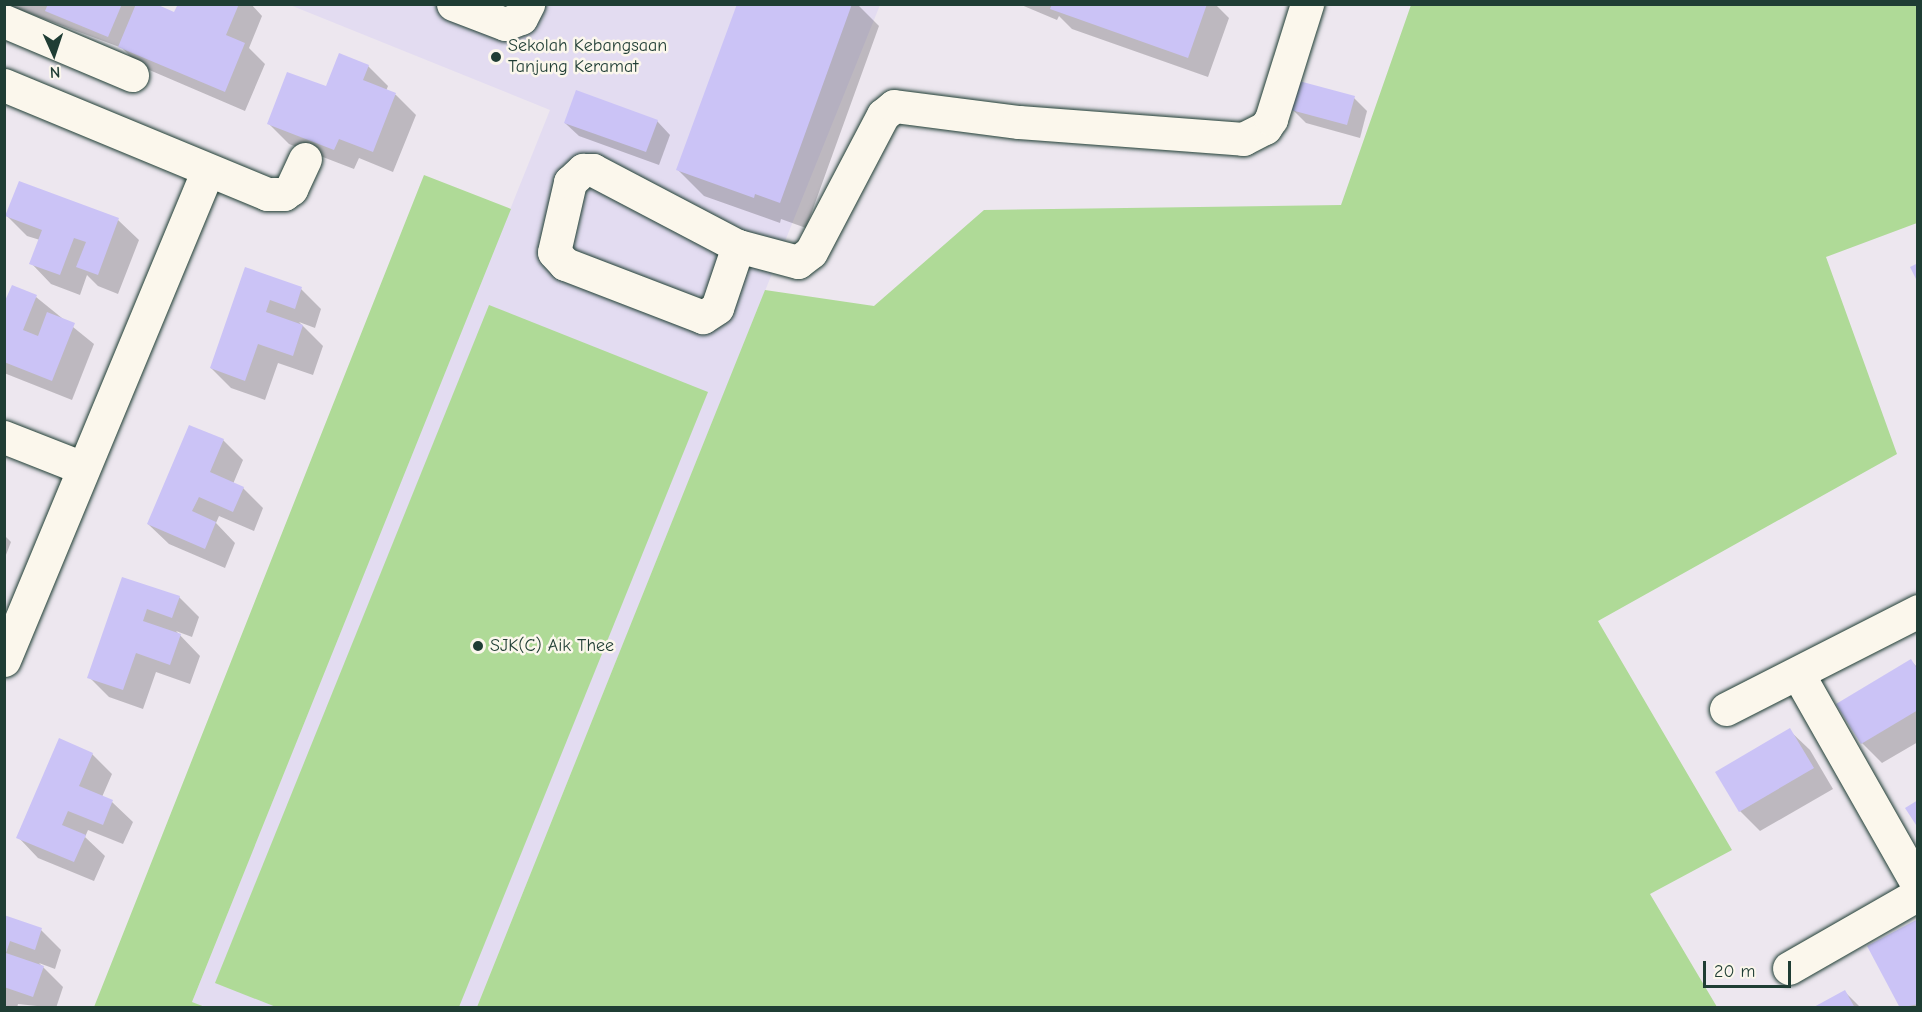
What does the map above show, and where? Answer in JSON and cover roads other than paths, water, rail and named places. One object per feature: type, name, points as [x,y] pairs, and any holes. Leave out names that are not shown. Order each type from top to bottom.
[{"type":"street","points":[[453,4],[505,24],[521,18],[528,4]]},
{"type":"street","points":[[738,246],[717,308],[703,317],[565,264],[554,252],[570,182],[584,170],[593,170],[738,246],[789,261],[805,258],[883,115],[894,106],[1020,122],[1218,139],[1243,139],[1255,135],[1271,119],[1307,4]]},
{"type":"street","points":[[4,21],[132,75]]},
{"type":"street","points":[[4,85],[207,172],[276,195],[291,189],[305,159]]},
{"type":"street","points":[[4,660],[207,172]]},
{"type":"street","points":[[4,436],[83,468]]},
{"type":"street","points":[[1726,709],[1917,611]]},
{"type":"street","points":[[1798,674],[1917,885]]},
{"type":"street","points":[[1788,968],[1917,894]]},
{"type":"place","name":"Sekolah Kebangsaan Tanjung Keramat","points":[[496,57]]},
{"type":"place","name":"SJK(C) Aik Thee","points":[[478,646]]}]
